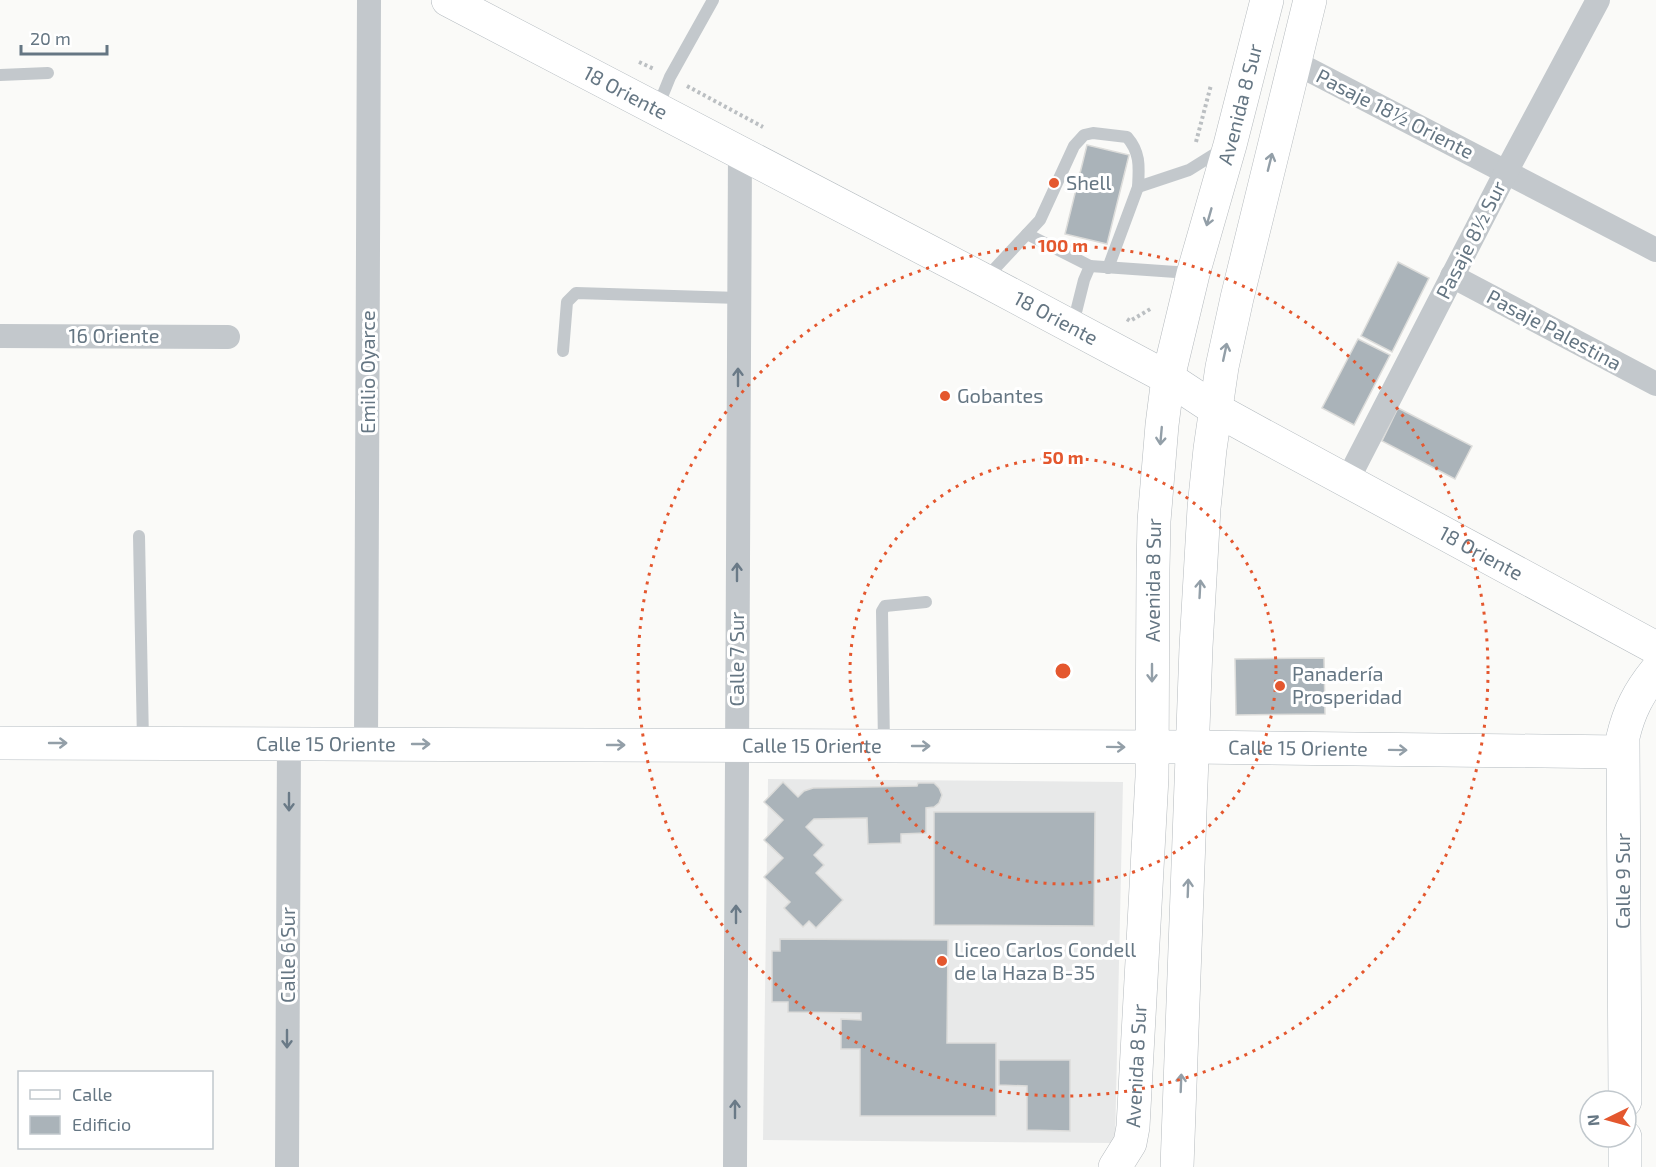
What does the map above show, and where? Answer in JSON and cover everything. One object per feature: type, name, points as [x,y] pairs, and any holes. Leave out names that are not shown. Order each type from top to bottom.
[{"type":"main road","name":"18 Oriente","points":[[448,0],[1072,327],[1167,378],[1215,409],[1656,648]]},
{"type":"main road","name":"Avenida 8 Sur","points":[[1115,1167],[1130,1143],[1133,1127],[1152,748],[1154,521],[1178,272],[1230,145],[1267,0]]},
{"type":"main road","points":[[1177,1167],[1192,747],[1204,508],[1215,409],[1237,298],[1310,0]]},
{"type":"main road","name":"Calle 9 Sur","points":[[1625,1089],[1623,737],[1634,701],[1656,671]]},
{"type":"main road","name":"Calle 15 Oriente","points":[[0,742],[1192,747],[1623,752]]},
{"type":"main road","points":[[1625,1149],[1625,1167]]},
{"type":"street","name":"Emilio Oyarce","points":[[366,744],[369,0]]},
{"type":"street","name":"Pasaje 8½ Sur","points":[[1347,481],[1506,172],[1598,0]]},
{"type":"street","name":"Pasaje 18½ Oriente","points":[[1294,62],[1656,250]]},
{"type":"street","name":"Calle 7 Sur","points":[[735,1167],[740,152]]},
{"type":"street","name":"Pasaje Palestina","points":[[1452,276],[1656,384]]},
{"type":"street","name":"16 Oriente","points":[[0,336],[228,337]]},
{"type":"street","name":"Calle 6 Sur","points":[[286,1167],[289,743]]},
{"type":"lane","points":[[657,110],[670,77],[712,0]]},
{"type":"lane","points":[[0,75],[48,73]]},
{"type":"lane","points":[[984,280],[1040,220],[1074,146],[1084,135],[1092,133],[1127,137],[1140,161],[1138,187],[1108,268]]},
{"type":"lane","points":[[1138,187],[1189,170],[1230,145]]},
{"type":"lane","points":[[1028,234],[1090,266],[1178,272]]},
{"type":"lane","points":[[1072,327],[1090,266]]},
{"type":"lane","points":[[563,351],[567,302],[576,293],[739,298]]},
{"type":"lane","points":[[139,536],[143,743]]},
{"type":"lane","points":[[884,746],[882,611],[885,606],[926,602]]},
{"type":"path","points":[[638,62],[764,128]]},
{"type":"path","points":[[1189,170],[1212,80]]},
{"type":"path","points":[[1081,294],[1130,321],[1152,309],[1178,272]]},
{"type":"shaded area","name":"Liceo Carlos Condell de la Haza B-35","points":[[768,779],[1123,782],[1115,1143],[763,1140]]},
{"type":"building","points":[[1087,145],[1129,155],[1107,244],[1065,234]]},
{"type":"building","points":[[1398,262],[1429,278],[1392,352],[1361,336]]},
{"type":"building","points":[[1358,339],[1390,355],[1354,425],[1322,408]]},
{"type":"building","points":[[1398,408],[1472,446],[1455,479],[1382,441]]},
{"type":"building","name":"Panadería Prosperidad","points":[[1324,658],[1325,714],[1236,715],[1235,659]]},
{"type":"building","points":[[783,782],[798,797],[804,791],[813,788],[917,786],[918,783],[934,783],[942,795],[939,803],[934,807],[926,808],[926,833],[901,834],[901,843],[868,844],[867,818],[814,819],[806,827],[824,845],[814,855],[824,865],[816,873],[843,900],[816,928],[809,921],[803,927],[784,908],[790,902],[764,877],[783,858],[764,840],[783,820],[764,802]]},
{"type":"building","points":[[934,812],[1095,812],[1094,926],[934,925]]},
{"type":"building","points":[[780,939],[948,940],[947,1043],[996,1043],[996,1116],[860,1116],[860,1049],[841,1049],[841,1019],[861,1020],[861,1013],[788,1012],[788,1002],[772,1002],[772,951],[780,951]]},
{"type":"building","points":[[999,1060],[1070,1060],[1070,1131],[1027,1130],[1027,1086],[999,1085]]},
{"type":"place","name":"Shell","points":[[1054,183]]},
{"type":"place","name":"Gobantes","points":[[945,396]]},
{"type":"place","name":"Panadería Prosperidad","points":[[1280,686]]},
{"type":"place","name":"Liceo Carlos Condell de la Haza B-35","points":[[942,961]]}]
